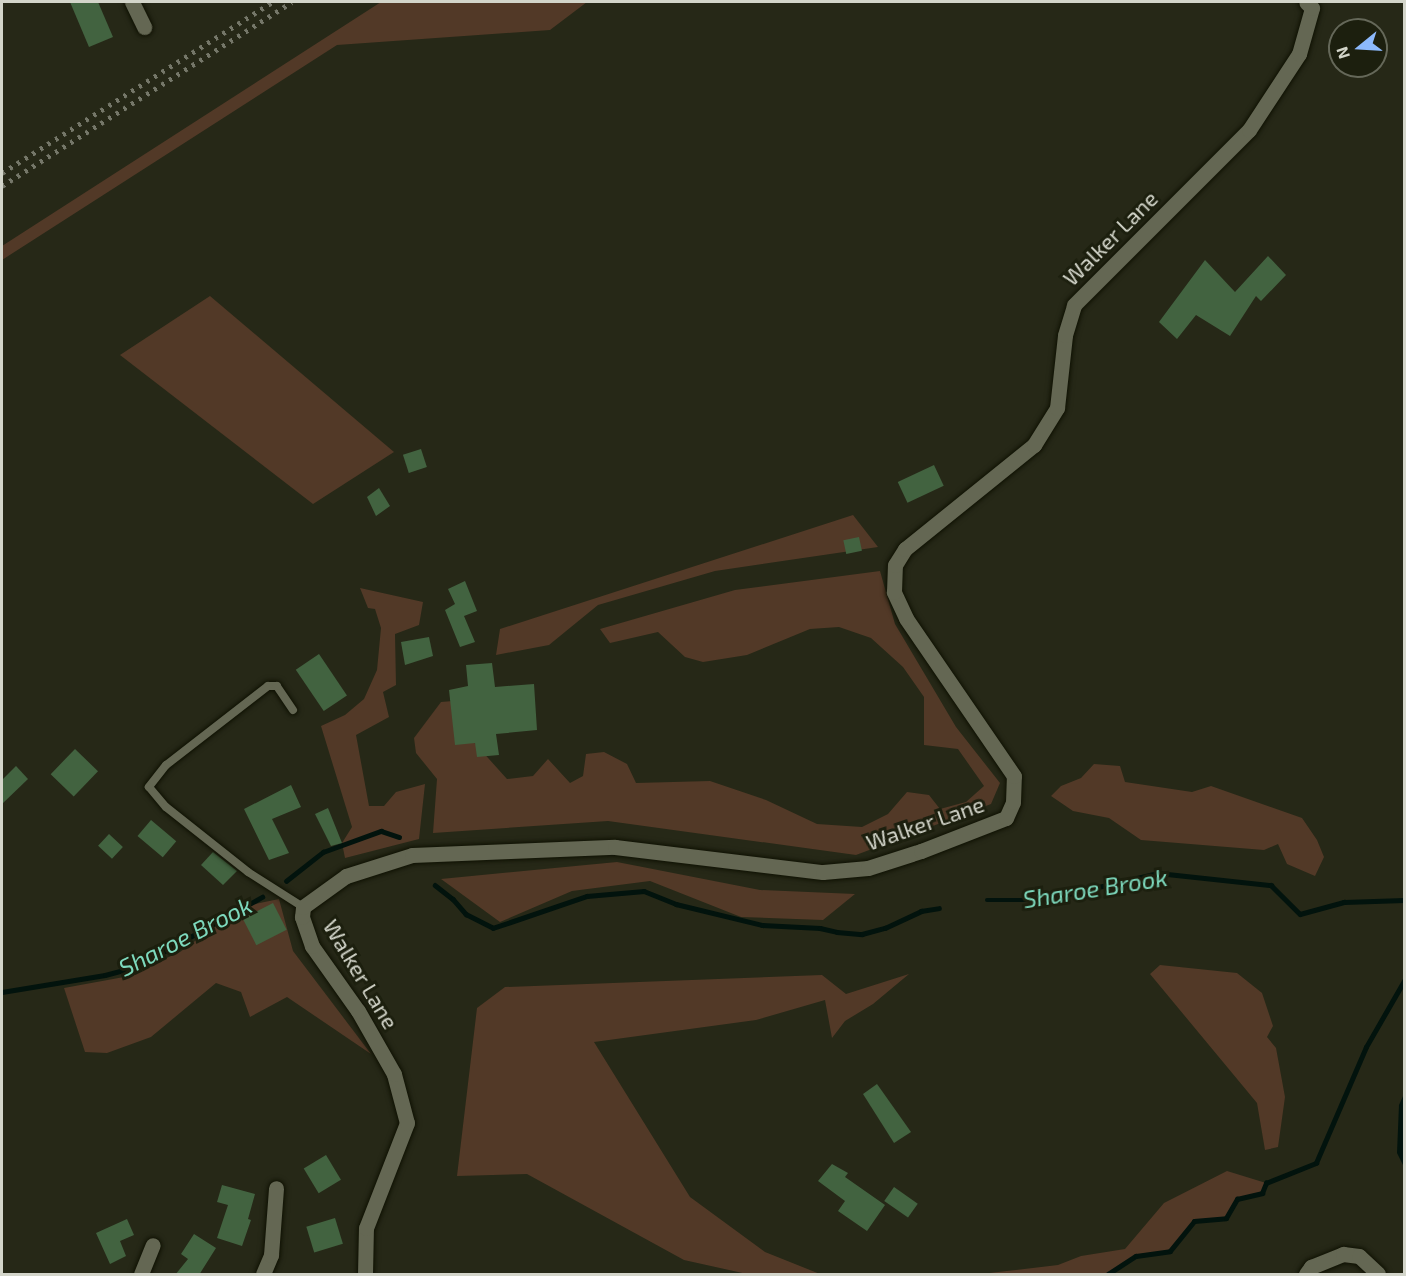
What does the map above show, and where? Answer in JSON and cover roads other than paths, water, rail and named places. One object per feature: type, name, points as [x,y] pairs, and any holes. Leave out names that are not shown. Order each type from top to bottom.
[{"type":"street","points":[[132,2],[144,27]]},
{"type":"street","name":"Walker Lane","points":[[365,1275],[366,1228],[407,1123],[394,1074],[358,1011],[312,946],[302,917],[303,907],[346,876],[412,855],[615,847],[823,872],[868,868],[1006,818],[1013,802],[1014,776],[906,618],[894,592],[895,565],[905,549],[1034,446],[1057,408],[1065,335],[1074,306],[1249,130],[1299,54],[1309,5]]},
{"type":"street","points":[[263,1275],[271,1255],[276,1188]]},
{"type":"street","points":[[141,1275],[153,1245]]},
{"type":"street","points":[[1306,1275],[1311,1268],[1343,1254],[1359,1256],[1378,1275]]},
{"type":"lane","points":[[292,710],[277,686],[268,686],[166,765],[148,787],[166,807],[239,865],[303,907]]},
{"type":"waterway","name":"Sharoe Brook","points":[[286,881],[323,852],[381,831],[399,837]]},
{"type":"waterway","name":"Sharoe Brook","points":[[987,900],[1043,900],[1158,873],[1271,885],[1300,914],[1344,902],[1404,900]]},
{"type":"waterway","name":"Sharoe Brook","points":[[435,885],[453,899],[466,914],[493,928],[587,896],[644,891],[676,904],[762,925],[820,928],[862,934],[885,928],[921,911],[939,908]]},
{"type":"waterway","name":"Sharoe Brook","points":[[2,992],[105,975],[138,966],[262,897]]},
{"type":"waterway","points":[[1108,1274],[1136,1256],[1170,1251],[1194,1221],[1226,1218],[1237,1199],[1262,1193],[1266,1183],[1316,1163],[1366,1047],[1404,981]]},
{"type":"railway","points":[[2,173],[273,2]]},
{"type":"railway","points":[[2,186],[292,2]]}]
